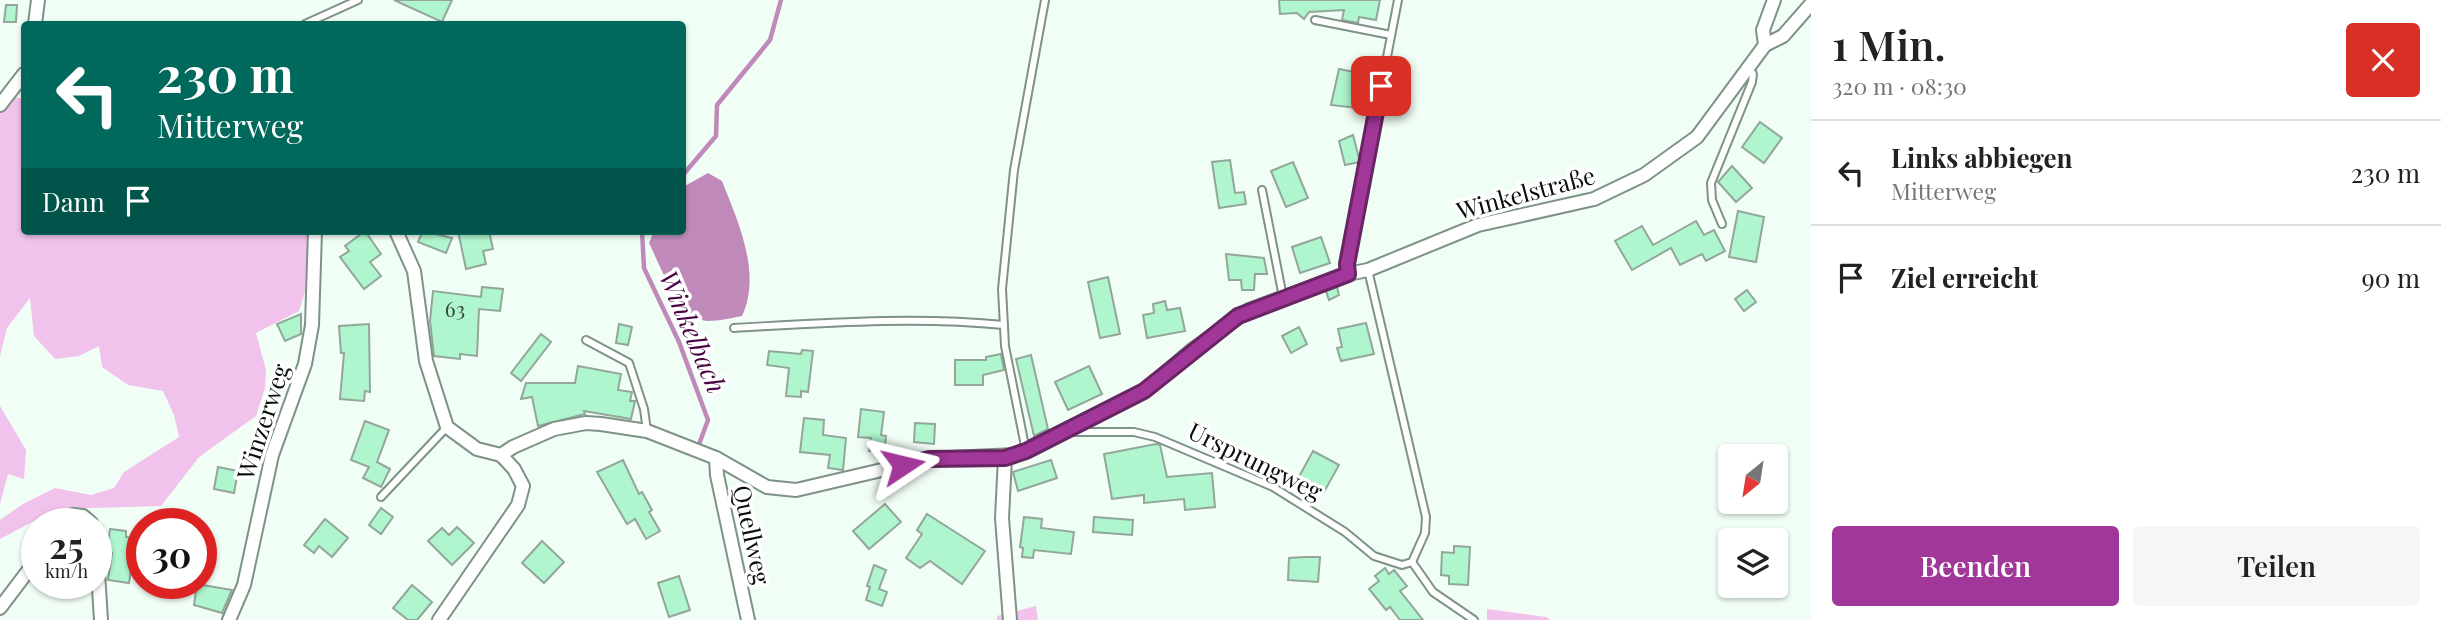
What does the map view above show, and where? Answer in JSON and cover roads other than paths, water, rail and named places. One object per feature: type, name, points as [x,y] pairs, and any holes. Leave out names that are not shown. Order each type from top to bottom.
[{"type":"street","name":"Winkelstraße","points":[[501,456],[513,447],[566,427],[586,423],[647,430],[716,458],[767,487],[796,490],[929,459],[1005,458],[1026,451],[1144,391],[1238,316],[1348,274],[1368,270],[1478,225],[1562,208],[1611,193],[1644,175],[1697,137],[1765,45],[1763,30],[1774,0]]},
{"type":"street","points":[[35,21],[36,3]]},
{"type":"street","points":[[1765,45],[1783,36],[1811,4]]},
{"type":"street","points":[[0,105],[21,78]]},
{"type":"street","name":"Winzerweg","points":[[229,620],[239,603],[254,548],[256,522],[272,454],[305,364],[312,325],[315,235]]},
{"type":"street","points":[[398,235],[414,271],[426,360],[447,427],[477,449],[501,456],[514,469],[523,486],[517,505],[439,620]]},
{"type":"street","name":"Quellweg","points":[[716,458],[717,475],[748,620]]},
{"type":"street","points":[[1005,458],[1002,518],[1010,620]]},
{"type":"street","points":[[0,608],[21,580]]},
{"type":"street","points":[[100,599],[101,620]]},
{"type":"lane","points":[[312,21],[358,0]]},
{"type":"lane","points":[[1026,451],[1004,325],[1004,242],[1045,0]]},
{"type":"lane","points":[[1348,274],[1347,264],[1398,0]]},
{"type":"lane","points":[[1315,20],[1391,34]]},
{"type":"lane","points":[[1722,224],[1712,200],[1711,183],[1752,82],[1753,74],[1748,67]]},
{"type":"lane","points":[[1262,190],[1283,297]]},
{"type":"lane","points":[[1368,270],[1426,517],[1425,533],[1412,562],[1433,592],[1474,620]]},
{"type":"lane","points":[[734,328],[845,322],[940,321],[1004,325]]},
{"type":"lane","points":[[586,340],[629,363],[647,430]]},
{"type":"lane","points":[[381,497],[447,427]]},
{"type":"lane","name":"Ursprungweg","points":[[1066,432],[1134,432],[1155,437],[1273,487],[1345,532],[1374,556],[1402,565],[1412,562]]},
{"type":"waterway","name":"Winkelbach","points":[[686,171],[716,136],[717,105],[770,40],[781,0]]},
{"type":"waterway","name":"Winkelbach","points":[[642,235],[644,268],[679,342],[708,420],[698,447]]}]
